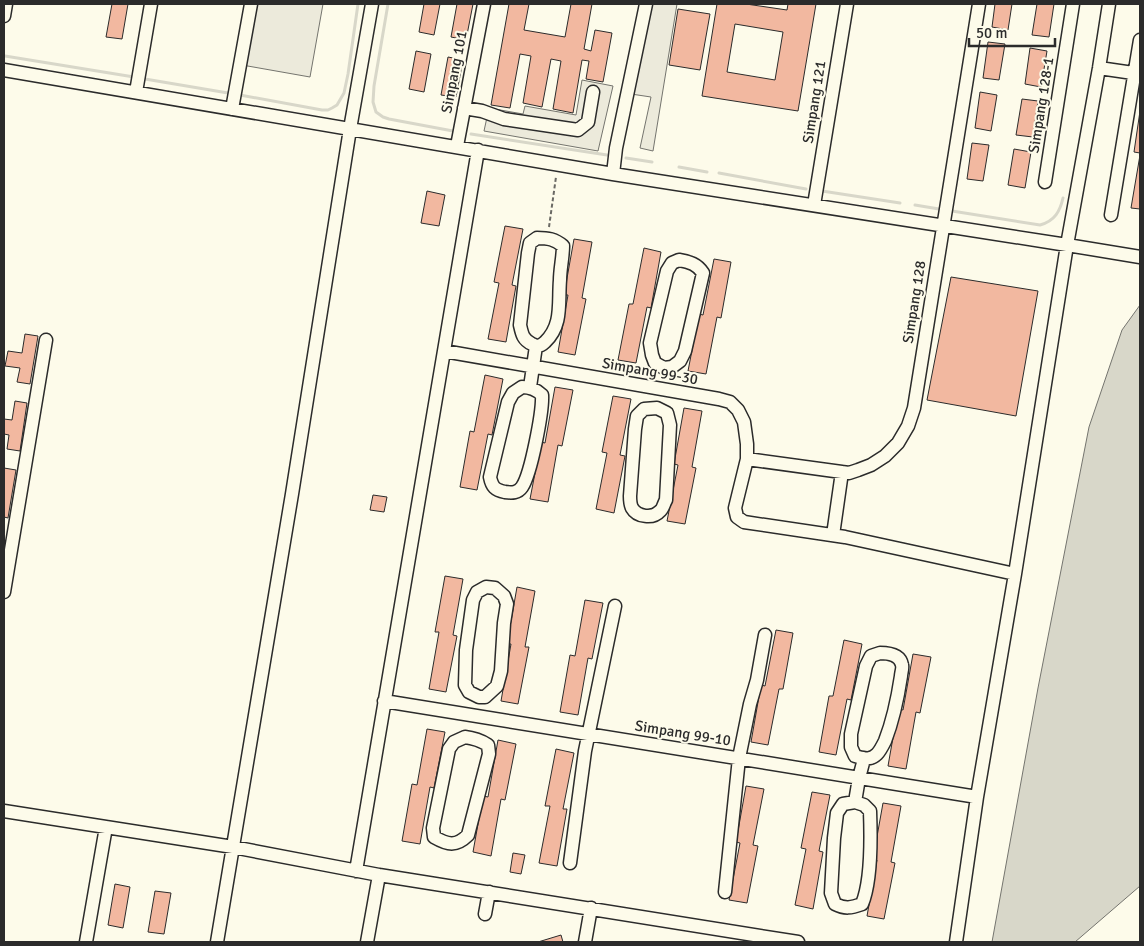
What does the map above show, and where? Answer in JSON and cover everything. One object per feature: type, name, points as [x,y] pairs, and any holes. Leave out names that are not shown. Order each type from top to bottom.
[{"type":"street","points":[[4,16],[6,4]]},
{"type":"street","points":[[136,92],[152,4]]},
{"type":"street","points":[[232,109],[251,4]]},
{"type":"street","points":[[217,942],[372,4]]},
{"type":"street","name":"Simpang 101","points":[[457,146],[484,4]]},
{"type":"street","points":[[613,174],[616,148],[646,4]]},
{"type":"street","name":"Simpang 121","points":[[814,205],[846,4]]},
{"type":"street","name":"Simpang 128","points":[[747,459],[849,473],[871,465],[885,456],[898,443],[908,426],[914,408],[979,4]]},
{"type":"street","name":"Simpang 128-1","points":[[1045,182],[1073,4]]},
{"type":"street","points":[[956,942],[977,797],[1015,574],[1067,244],[1109,4]]},
{"type":"street","points":[[1111,215],[1137,74],[1140,40]]},
{"type":"street","points":[[1099,68],[1137,74]]},
{"type":"street","points":[[4,70],[613,174],[1140,257]]},
{"type":"street","points":[[464,108],[504,119],[578,130],[588,122],[593,92]]},
{"type":"street","points":[[356,871],[478,150]]},
{"type":"street","points":[[537,238],[546,238],[556,240],[563,246],[558,320],[552,335],[542,345],[536,346],[527,342],[522,336],[520,325],[530,243],[537,238]]},
{"type":"street","points":[[679,260],[691,262],[700,268],[703,273],[685,351],[680,361],[672,367],[664,368],[656,363],[652,356],[650,343],[667,271],[672,263],[679,260]]},
{"type":"street","points":[[4,592],[8,546],[46,340]]},
{"type":"street","points":[[530,387],[536,346]]},
{"type":"street","name":"Simpang 99-30","points":[[444,351],[730,402],[738,410],[744,422],[747,444],[747,459],[735,508],[737,517],[744,522],[833,535]]},
{"type":"street","points":[[658,408],[659,389],[664,368]]},
{"type":"street","points":[[522,387],[530,387],[542,395],[543,403],[535,445],[522,488],[508,493],[498,490],[492,485],[490,477],[508,402],[513,393],[522,387]]},
{"type":"street","points":[[658,408],[667,413],[670,425],[666,500],[661,511],[652,515],[642,515],[634,511],[630,506],[635,429],[637,416],[644,409],[658,408]]},
{"type":"street","points":[[842,472],[833,535],[1015,574]]},
{"type":"street","points":[[486,587],[495,588],[504,596],[507,604],[498,686],[485,697],[479,697],[469,692],[465,685],[466,650],[473,600],[477,592],[486,587]]},
{"type":"street","points":[[570,864],[585,751],[615,606]]},
{"type":"street","points":[[725,892],[739,758],[765,635]]},
{"type":"street","points":[[880,653],[891,653],[899,658],[902,665],[893,711],[885,741],[878,753],[872,758],[864,758],[855,756],[851,747],[851,734],[866,666],[871,656],[880,653]]},
{"type":"street","points":[[473,738],[479,697]]},
{"type":"street","name":"Simpang 99-10","points":[[384,700],[977,797]]},
{"type":"street","points":[[465,737],[473,738],[488,745],[489,754],[468,835],[461,842],[450,843],[441,841],[434,837],[433,828],[450,748],[454,742],[465,737]]},
{"type":"street","points":[[855,802],[864,758]]},
{"type":"street","points":[[855,802],[864,805],[870,811],[869,870],[866,894],[862,904],[853,908],[844,908],[835,904],[831,893],[834,838],[837,813],[843,804],[855,802]]},
{"type":"street","points":[[4,811],[233,847],[379,875],[798,942]]},
{"type":"street","points":[[86,942],[106,827]]},
{"type":"street","points":[[367,942],[379,875]]},
{"type":"street","points":[[485,914],[489,892]]},
{"type":"street","points":[[585,942],[590,908]]},
{"type":"path","points":[[549,232],[558,164]]},
{"type":"shaded area","points":[[253,4],[323,4],[310,77],[242,65]]},
{"type":"shaded area","points":[[646,4],[677,4],[653,151],[640,148],[651,97],[631,94]]},
{"type":"shaded area","points":[[582,80],[613,86],[598,151],[484,131],[489,108],[523,114],[525,106],[576,115]]},
{"type":"shaded area","points":[[1140,305],[1140,886],[1075,942],[992,942],[1038,688],[1089,427],[1122,330]]},
{"type":"building","points":[[112,4],[128,4],[122,39],[106,37]]},
{"type":"building","points":[[424,4],[440,4],[434,35],[419,32]]},
{"type":"building","points":[[457,4],[473,4],[466,40],[451,37]]},
{"type":"building","points":[[509,4],[529,4],[524,30],[565,37],[571,4],[592,4],[584,49],[591,51],[595,30],[612,33],[603,82],[586,79],[589,61],[582,60],[573,113],[553,109],[561,61],[551,59],[542,107],[523,103],[531,56],[520,54],[510,108],[491,105]]},
{"type":"building","points":[[717,4],[746,4],[787,10],[788,4],[816,4],[798,111],[702,96]],"holes":[[[735,24],[783,32],[775,80],[727,72]]]},
{"type":"building","points":[[995,4],[1012,4],[1008,30],[992,27]]},
{"type":"building","points":[[1037,4],[1054,4],[1049,37],[1032,35]]},
{"type":"building","points":[[678,9],[710,14],[700,70],[669,65]]},
{"type":"building","points":[[988,42],[1005,44],[999,80],[983,78]]},
{"type":"building","points":[[1030,48],[1047,51],[1041,87],[1025,84]]},
{"type":"building","points":[[416,51],[431,54],[424,92],[409,89]]},
{"type":"building","points":[[448,57],[463,60],[456,97],[441,95]]},
{"type":"building","points":[[980,92],[997,95],[991,131],[975,128]]},
{"type":"building","points":[[1022,99],[1038,101],[1033,137],[1016,135]]},
{"type":"building","points":[[1140,111],[1140,153],[1134,152]]},
{"type":"building","points":[[972,143],[989,145],[983,181],[967,179]]},
{"type":"building","points":[[1014,149],[1031,152],[1025,188],[1008,185]]},
{"type":"building","points":[[1140,155],[1140,209],[1131,208]]},
{"type":"building","points":[[427,191],[445,195],[439,226],[421,223]]},
{"type":"building","points":[[505,226],[523,229],[512,285],[516,286],[506,342],[488,339],[499,283],[494,282]]},
{"type":"building","points":[[574,239],[592,242],[582,298],[586,299],[575,355],[558,352],[568,295],[564,295]]},
{"type":"building","points":[[644,248],[661,252],[651,308],[647,307],[636,363],[618,360],[629,304],[633,304]]},
{"type":"building","points":[[714,259],[731,262],[721,318],[717,317],[706,374],[688,371],[699,314],[703,315]]},
{"type":"building","points":[[951,277],[1038,291],[1016,416],[927,400]]},
{"type":"building","points":[[25,334],[38,336],[30,384],[17,382],[20,368],[5,366],[8,351],[22,353]]},
{"type":"building","points":[[485,375],[503,379],[492,435],[488,434],[477,490],[460,487],[470,431],[474,432]]},
{"type":"building","points":[[555,387],[573,390],[562,446],[558,445],[548,502],[530,499],[541,442],[545,443]]},
{"type":"building","points":[[613,396],[631,399],[620,455],[625,456],[614,513],[596,509],[607,453],[602,452]]},
{"type":"building","points":[[15,401],[27,403],[20,451],[7,449],[9,435],[4,434],[4,419],[12,420]]},
{"type":"building","points":[[684,408],[702,411],[692,467],[696,468],[685,524],[667,521],[678,465],[674,464]]},
{"type":"building","points":[[4,468],[16,470],[8,518],[4,517]]},
{"type":"building","points":[[373,495],[387,497],[384,512],[370,510]]},
{"type":"building","points":[[445,576],[463,579],[453,635],[457,636],[446,692],[429,689],[439,632],[435,632]]},
{"type":"building","points":[[517,587],[535,591],[525,647],[529,647],[518,704],[501,701],[511,644],[507,644]]},
{"type":"building","points":[[585,600],[603,603],[592,659],[588,658],[578,715],[560,712],[570,655],[575,656]]},
{"type":"building","points":[[776,630],[793,633],[783,689],[779,689],[768,745],[751,742],[761,685],[765,686]]},
{"type":"building","points":[[844,640],[862,644],[851,700],[847,699],[836,755],[819,752],[829,696],[833,696]]},
{"type":"building","points":[[913,654],[931,657],[920,713],[916,712],[906,769],[888,766],[898,709],[903,710]]},
{"type":"building","points":[[427,729],[445,732],[434,788],[430,787],[420,844],[402,841],[412,784],[417,785]]},
{"type":"building","points":[[498,740],[516,744],[505,800],[501,799],[491,856],[473,852],[483,796],[488,797]]},
{"type":"building","points":[[556,749],[574,753],[563,809],[567,809],[557,866],[539,863],[550,806],[545,806]]},
{"type":"building","points":[[746,786],[764,789],[753,845],[758,846],[747,903],[729,900],[740,843],[736,842]]},
{"type":"building","points":[[812,792],[830,795],[819,851],[823,852],[813,909],[795,905],[806,849],[801,848]]},
{"type":"building","points":[[883,803],[901,806],[891,862],[895,863],[884,919],[867,916],[877,860],[873,859]]},
{"type":"building","points":[[513,853],[525,855],[521,874],[510,872]]},
{"type":"building","points":[[115,884],[130,887],[123,928],[108,925]]},
{"type":"building","points":[[155,891],[171,893],[164,934],[148,932]]},
{"type":"building","points":[[561,935],[563,942],[538,942]]},
{"type":"waterway","points":[[240,95],[322,110],[328,110],[337,105],[344,93],[348,74],[358,4]]},
{"type":"waterway","points":[[388,4],[374,86],[373,102],[376,112],[389,119],[453,131]]},
{"type":"waterway","points":[[5,56],[134,77]]},
{"type":"waterway","points":[[145,79],[228,93]]},
{"type":"waterway","points":[[471,134],[607,155]]},
{"type":"waterway","points":[[626,158],[652,162]]},
{"type":"waterway","points":[[679,167],[707,172]]},
{"type":"waterway","points":[[719,173],[806,189]]},
{"type":"waterway","points":[[822,191],[900,203]]},
{"type":"waterway","points":[[952,211],[1040,225],[1050,221],[1056,215],[1063,198]]},
{"type":"waterway","points":[[915,205],[939,209]]}]
